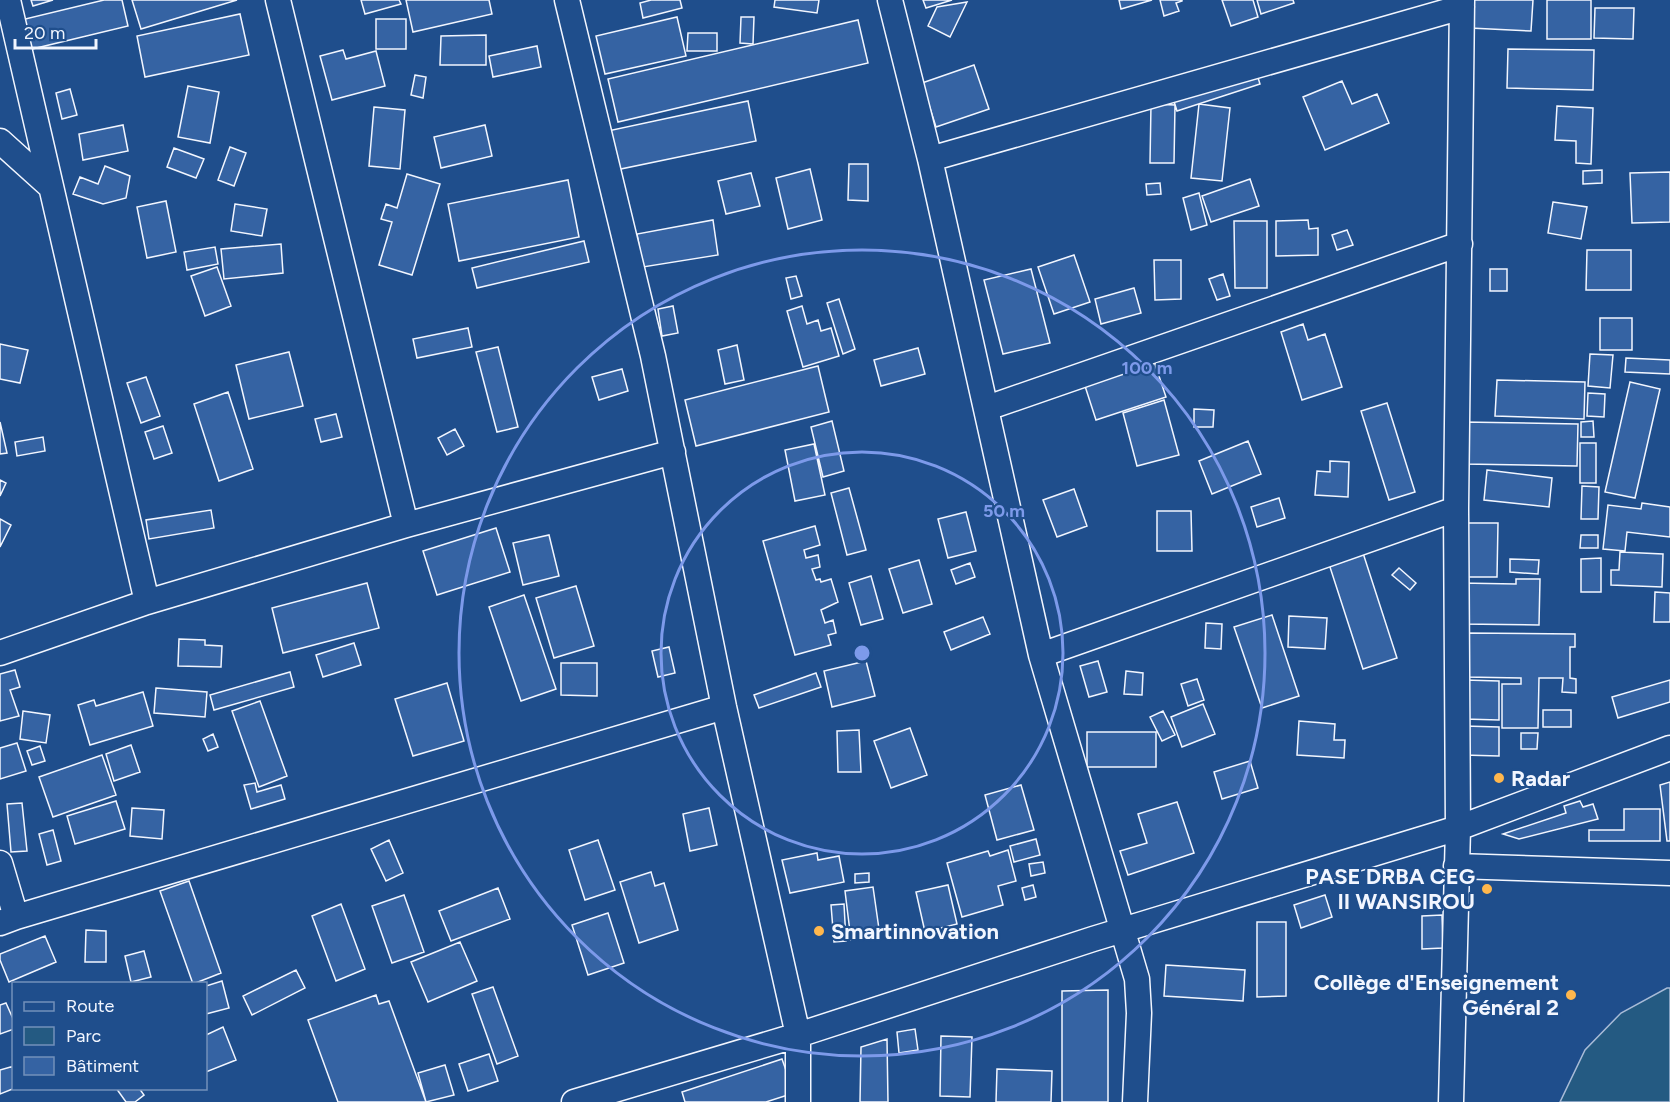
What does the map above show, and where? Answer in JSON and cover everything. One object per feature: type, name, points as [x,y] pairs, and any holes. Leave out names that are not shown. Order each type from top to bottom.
[{"type":"street","points":[[8,0],[147,602]]},
{"type":"street","points":[[278,0],[406,525]]},
{"type":"street","points":[[567,0],[650,345],[724,707],[798,1035],[798,1102]]},
{"type":"street","points":[[890,0],[930,159],[1041,656],[1121,932],[1130,951],[1137,979],[1139,1013],[1135,1102]]},
{"type":"street","points":[[930,159],[1462,4],[1456,509],[1458,828],[1450,1102]]},
{"type":"street","points":[[0,141],[51,187]]},
{"type":"street","points":[[987,408],[1460,244]]},
{"type":"street","points":[[0,653],[147,602],[406,525],[673,452]]},
{"type":"street","points":[[1041,656],[1456,509]]},
{"type":"street","points":[[0,863],[8,920],[724,707]]},
{"type":"street","points":[[574,1102],[798,1035],[1458,828],[1670,748]]},
{"type":"street","points":[[1456,866],[1670,873]]},
{"type":"green space","points":[[1670,988],[1670,1102],[1560,1102],[1585,1050],[1621,1013]]},
{"type":"building","points":[[31,0],[53,0],[33,6]]},
{"type":"building","points":[[104,0],[122,0],[128,26],[28,50],[21,20]]},
{"type":"building","points":[[132,0],[237,0],[141,29]]},
{"type":"building","points":[[361,0],[399,0],[401,4],[365,14]]},
{"type":"building","points":[[406,0],[489,0],[492,14],[413,32]]},
{"type":"building","points":[[651,0],[680,0],[682,8],[643,18],[640,3]]},
{"type":"building","points":[[775,0],[819,0],[817,13],[774,7]]},
{"type":"building","points":[[923,0],[952,0],[926,8]]},
{"type":"building","points":[[1119,0],[1152,0],[1121,9]]},
{"type":"building","points":[[1160,0],[1182,1],[1176,3],[1179,11],[1164,16]]},
{"type":"building","points":[[1222,0],[1253,0],[1258,17],[1231,26]]},
{"type":"building","points":[[1257,0],[1293,0],[1294,3],[1261,14]]},
{"type":"building","points":[[1471,0],[1533,0],[1531,31],[1470,28]]},
{"type":"building","points":[[1547,0],[1591,0],[1591,39],[1547,39]]},
{"type":"building","points":[[967,2],[950,37],[928,26],[937,7]]},
{"type":"building","points":[[1595,8],[1634,8],[1633,39],[1594,38]]},
{"type":"building","points":[[240,14],[249,55],[145,77],[137,36]]},
{"type":"building","points":[[677,17],[686,56],[605,74],[596,36]]},
{"type":"building","points":[[741,17],[754,17],[753,44],[740,43]]},
{"type":"building","points":[[376,19],[406,19],[406,49],[376,49]]},
{"type":"building","points":[[858,20],[868,63],[618,122],[608,79]]},
{"type":"building","points":[[688,33],[717,33],[717,51],[687,51]]},
{"type":"building","points":[[486,35],[486,65],[440,65],[441,36]]},
{"type":"building","points":[[537,46],[541,67],[493,77],[489,56]]},
{"type":"building","points":[[1508,49],[1594,50],[1593,90],[1507,88]]},
{"type":"building","points":[[343,50],[346,59],[376,51],[385,86],[332,100],[320,56]]},
{"type":"building","points":[[974,65],[989,109],[936,127],[922,83]]},
{"type":"building","points":[[1255,68],[1260,84],[1177,111],[1172,95]]},
{"type":"building","points":[[415,75],[426,77],[423,98],[411,95]]},
{"type":"building","points":[[1342,81],[1352,104],[1377,94],[1389,123],[1325,150],[1303,97]]},
{"type":"building","points":[[188,86],[219,92],[210,143],[178,137]]},
{"type":"building","points":[[70,89],[77,115],[62,119],[56,93]]},
{"type":"building","points":[[748,101],[756,141],[611,171],[603,132]]},
{"type":"building","points":[[1151,104],[1175,105],[1174,163],[1150,163]]},
{"type":"building","points":[[1199,104],[1230,108],[1222,181],[1191,178]]},
{"type":"building","points":[[1557,106],[1593,108],[1591,164],[1576,163],[1576,141],[1555,140]]},
{"type":"building","points":[[374,107],[405,110],[400,169],[369,166]]},
{"type":"building","points":[[123,125],[128,151],[83,160],[79,134]]},
{"type":"building","points":[[485,125],[492,156],[441,168],[434,137]]},
{"type":"building","points":[[230,147],[246,153],[234,186],[218,180]]},
{"type":"building","points":[[174,148],[204,159],[196,178],[167,167]]},
{"type":"building","points":[[849,164],[868,164],[868,201],[848,200]]},
{"type":"building","points":[[105,166],[130,176],[126,198],[103,204],[73,194],[80,177],[98,184]]},
{"type":"building","points":[[810,169],[822,220],[788,229],[776,178]]},
{"type":"building","points":[[1602,170],[1602,183],[1583,184],[1583,171]]},
{"type":"building","points":[[1670,172],[1670,222],[1632,223],[1630,173]]},
{"type":"building","points":[[751,173],[760,206],[726,214],[718,181]]},
{"type":"building","points":[[407,174],[440,184],[412,275],[379,265],[392,222],[381,219],[386,204],[397,208]]},
{"type":"building","points":[[1250,179],[1259,206],[1211,222],[1202,196]]},
{"type":"building","points":[[568,180],[579,237],[459,261],[448,204]]},
{"type":"building","points":[[1160,183],[1161,194],[1147,195],[1146,184]]},
{"type":"building","points":[[1199,193],[1207,225],[1191,230],[1183,198]]},
{"type":"building","points":[[166,201],[176,252],[147,258],[137,207]]},
{"type":"building","points":[[1553,202],[1587,207],[1581,239],[1548,233]]},
{"type":"building","points":[[235,204],[267,209],[262,236],[231,231]]},
{"type":"building","points":[[713,220],[718,255],[643,267],[637,234]]},
{"type":"building","points":[[1308,220],[1309,229],[1318,228],[1318,255],[1276,256],[1276,221]]},
{"type":"building","points":[[1234,221],[1267,221],[1267,288],[1235,288]]},
{"type":"building","points":[[1347,230],[1353,245],[1337,250],[1332,235]]},
{"type":"building","points":[[584,241],[589,262],[477,288],[472,268]]},
{"type":"building","points":[[281,244],[283,273],[224,279],[221,249]]},
{"type":"building","points":[[215,247],[218,264],[187,270],[184,252]]},
{"type":"building","points":[[1587,250],[1631,250],[1631,290],[1586,290]]},
{"type":"building","points":[[1074,255],[1090,302],[1054,314],[1038,267]]},
{"type":"building","points":[[1154,260],[1181,260],[1181,299],[1155,300]]},
{"type":"building","points":[[217,267],[231,306],[205,316],[191,276]]},
{"type":"building","points":[[1031,269],[1050,343],[1003,354],[984,280]]},
{"type":"building","points":[[1490,269],[1507,269],[1507,291],[1490,291]]},
{"type":"building","points":[[1223,274],[1230,296],[1217,300],[1209,279]]},
{"type":"building","points":[[796,276],[802,296],[791,299],[786,278]]},
{"type":"building","points":[[1134,288],[1141,313],[1101,324],[1095,299]]},
{"type":"building","points":[[839,299],[855,349],[843,354],[827,303]]},
{"type":"building","points":[[673,306],[678,333],[662,336],[658,309]]},
{"type":"building","points":[[802,306],[807,324],[818,320],[821,331],[831,328],[839,356],[803,367],[787,311]]},
{"type":"building","points":[[1600,318],[1632,318],[1632,350],[1600,350]]},
{"type":"building","points":[[1303,324],[1308,340],[1325,334],[1342,387],[1302,400],[1281,332]]},
{"type":"building","points":[[468,328],[472,347],[417,358],[413,339]]},
{"type":"building","points":[[0,344],[28,350],[20,383],[0,379]]},
{"type":"building","points":[[737,345],[744,380],[725,384],[718,350]]},
{"type":"building","points":[[498,347],[518,427],[497,432],[476,352]]},
{"type":"building","points":[[918,348],[925,374],[881,386],[874,360]]},
{"type":"building","points":[[289,352],[303,406],[249,419],[236,365]]},
{"type":"building","points":[[1590,354],[1613,355],[1610,388],[1588,386]]},
{"type":"building","points":[[1626,358],[1670,360],[1670,374],[1625,372]]},
{"type":"building","points":[[1154,361],[1166,397],[1096,420],[1084,383]]},
{"type":"building","points":[[818,366],[829,412],[696,446],[685,400]]},
{"type":"building","points":[[622,369],[628,391],[599,400],[592,377]]},
{"type":"building","points":[[146,377],[160,416],[141,423],[127,383]]},
{"type":"building","points":[[1497,380],[1585,382],[1584,419],[1495,416]]},
{"type":"building","points":[[1630,382],[1660,389],[1635,498],[1605,492]]},
{"type":"building","points":[[228,392],[253,469],[219,481],[194,404]]},
{"type":"building","points":[[1588,393],[1605,394],[1604,417],[1587,416]]},
{"type":"building","points":[[1164,400],[1179,455],[1137,466],[1123,413]]},
{"type":"building","points":[[1387,403],[1415,492],[1389,500],[1361,411]]},
{"type":"building","points":[[1194,409],[1214,410],[1213,427],[1194,427]]},
{"type":"building","points":[[336,414],[342,437],[321,442],[315,419]]},
{"type":"building","points":[[832,421],[844,471],[823,477],[811,427]]},
{"type":"building","points":[[1593,421],[1594,437],[1581,437],[1581,422]]},
{"type":"building","points":[[0,422],[7,453],[0,454]]},
{"type":"building","points":[[1463,422],[1578,424],[1577,466],[1463,464]]},
{"type":"building","points":[[163,426],[172,453],[154,459],[145,432]]},
{"type":"building","points":[[455,429],[464,446],[447,455],[438,438]]},
{"type":"building","points":[[43,437],[45,451],[17,456],[15,442]]},
{"type":"building","points":[[1248,441],[1261,474],[1212,494],[1199,461]]},
{"type":"building","points":[[1580,443],[1596,443],[1596,483],[1580,483]]},
{"type":"building","points":[[814,444],[825,495],[795,501],[785,450]]},
{"type":"building","points":[[1330,461],[1349,462],[1348,497],[1315,495],[1317,471],[1330,472]]},
{"type":"building","points":[[1487,470],[1552,478],[1549,507],[1484,500]]},
{"type":"building","points":[[0,480],[6,483],[0,496]]},
{"type":"building","points":[[1582,486],[1599,487],[1598,519],[1581,519]]},
{"type":"building","points":[[849,488],[866,550],[847,555],[831,493]]},
{"type":"building","points":[[1074,489],[1087,526],[1057,537],[1043,500]]},
{"type":"building","points":[[1279,498],[1285,518],[1257,527],[1251,507]]},
{"type":"building","points":[[1642,503],[1670,507],[1670,537],[1627,532],[1625,551],[1603,549],[1608,505],[1641,509]]},
{"type":"building","points":[[211,510],[214,528],[149,539],[146,520]]},
{"type":"building","points":[[1157,511],[1191,511],[1192,551],[1157,551]]},
{"type":"building","points":[[966,512],[976,551],[948,558],[938,519]]},
{"type":"building","points":[[0,519],[11,525],[0,547]]},
{"type":"building","points":[[1464,523],[1498,523],[1497,577],[1463,577]]},
{"type":"building","points":[[815,526],[820,545],[804,550],[806,558],[818,555],[820,567],[812,569],[816,580],[820,579],[821,582],[831,579],[838,602],[821,610],[825,623],[833,620],[836,633],[828,635],[831,645],[795,655],[763,541]]},
{"type":"building","points":[[496,528],[510,572],[437,595],[423,551]]},
{"type":"building","points":[[549,535],[559,576],[523,585],[513,543]]},
{"type":"building","points":[[1581,535],[1598,535],[1598,548],[1580,548]]},
{"type":"building","points":[[1620,552],[1663,554],[1662,587],[1611,585],[1611,570],[1619,570]]},
{"type":"building","points":[[1363,553],[1397,658],[1363,669],[1329,564]]},
{"type":"building","points":[[1601,558],[1601,592],[1581,592],[1581,559]]},
{"type":"building","points":[[1510,559],[1539,560],[1538,574],[1510,572]]},
{"type":"building","points":[[919,560],[932,604],[903,613],[889,569]]},
{"type":"building","points":[[970,563],[975,577],[956,584],[951,570]]},
{"type":"building","points":[[1399,568],[1416,583],[1410,590],[1392,575]]},
{"type":"building","points":[[871,576],[883,619],[861,625],[849,583]]},
{"type":"building","points":[[1516,579],[1540,579],[1539,625],[1460,624],[1460,583],[1516,584]]},
{"type":"building","points":[[367,583],[379,628],[283,653],[272,608]]},
{"type":"building","points":[[576,586],[594,646],[554,658],[536,598]]},
{"type":"building","points":[[1655,592],[1670,593],[1670,622],[1654,622]]},
{"type":"building","points":[[524,595],[556,689],[521,701],[489,607]]},
{"type":"building","points":[[1272,615],[1299,696],[1262,708],[1234,627]]},
{"type":"building","points":[[1289,616],[1327,618],[1325,649],[1288,647]]},
{"type":"building","points":[[983,617],[990,634],[951,650],[944,632]]},
{"type":"building","points":[[1206,623],[1222,624],[1221,649],[1205,648]]},
{"type":"building","points":[[1465,633],[1575,634],[1575,647],[1570,647],[1570,678],[1576,679],[1576,693],[1562,692],[1563,678],[1539,678],[1538,728],[1502,728],[1502,684],[1521,684],[1521,678],[1465,677]]},
{"type":"building","points":[[179,639],[205,640],[205,645],[222,646],[221,667],[178,666]]},
{"type":"building","points":[[354,643],[361,665],[323,677],[316,655]]},
{"type":"building","points":[[669,647],[675,673],[658,677],[652,651]]},
{"type":"building","points":[[866,661],[875,696],[832,707],[824,671]]},
{"type":"building","points":[[1098,661],[1107,692],[1089,697],[1080,666]]},
{"type":"building","points":[[561,663],[597,663],[597,696],[561,695]]},
{"type":"building","points":[[15,670],[20,687],[10,690],[19,716],[0,721],[0,674]]},
{"type":"building","points":[[1126,671],[1143,673],[1142,695],[1124,694]]},
{"type":"building","points":[[290,672],[294,687],[214,710],[210,695]]},
{"type":"building","points":[[816,673],[821,687],[759,708],[754,695]]},
{"type":"building","points":[[1197,679],[1204,700],[1188,706],[1181,684]]},
{"type":"building","points":[[1465,680],[1499,681],[1499,720],[1464,719]]},
{"type":"building","points":[[1670,680],[1670,702],[1618,718],[1612,697]]},
{"type":"building","points":[[447,683],[464,741],[413,756],[395,699]]},
{"type":"building","points":[[156,688],[207,692],[205,717],[154,713]]},
{"type":"building","points":[[143,692],[153,726],[90,745],[78,705],[94,700],[96,706]]},
{"type":"building","points":[[260,701],[287,776],[259,787],[232,711]]},
{"type":"building","points":[[1203,704],[1215,734],[1182,747],[1171,717]]},
{"type":"building","points":[[1543,710],[1571,710],[1571,727],[1543,727]]},
{"type":"building","points":[[23,711],[50,715],[46,743],[20,739]]},
{"type":"building","points":[[1163,711],[1175,735],[1162,741],[1150,717]]},
{"type":"building","points":[[1299,721],[1335,724],[1334,740],[1345,740],[1344,758],[1297,755]]},
{"type":"building","points":[[1464,726],[1499,727],[1499,756],[1463,755]]},
{"type":"building","points":[[910,728],[927,775],[891,788],[874,741]]},
{"type":"building","points":[[859,730],[861,772],[838,772],[837,731]]},
{"type":"building","points":[[1087,732],[1156,732],[1156,767],[1087,767]]},
{"type":"building","points":[[1521,733],[1538,733],[1537,749],[1521,749]]},
{"type":"building","points":[[213,734],[218,747],[208,751],[203,739]]},
{"type":"building","points":[[17,743],[26,771],[0,779],[0,748]]},
{"type":"building","points":[[131,745],[140,772],[114,781],[106,754]]},
{"type":"building","points":[[40,746],[45,761],[32,765],[27,751]]},
{"type":"building","points":[[102,755],[116,795],[53,817],[39,777]]},
{"type":"building","points":[[1250,761],[1258,788],[1222,799],[1214,772]]},
{"type":"building","points":[[1670,782],[1670,841],[1667,841],[1660,785]]},
{"type":"building","points":[[255,783],[257,792],[281,785],[285,799],[251,809],[244,785]]},
{"type":"building","points":[[1021,785],[1034,830],[997,840],[985,795]]},
{"type":"building","points":[[116,801],[125,829],[75,844],[67,816]]},
{"type":"building","points":[[1580,801],[1583,807],[1593,804],[1598,819],[1519,839],[1503,834],[1566,813],[1564,806]]},
{"type":"building","points":[[1177,802],[1194,853],[1128,875],[1120,851],[1147,843],[1138,814]]},
{"type":"building","points":[[22,803],[27,851],[11,852],[7,804]]},
{"type":"building","points":[[132,808],[164,810],[162,839],[130,836]]},
{"type":"building","points":[[709,808],[717,845],[690,851],[683,814]]},
{"type":"building","points":[[1624,809],[1660,809],[1660,841],[1589,841],[1589,830],[1624,830]]},
{"type":"building","points":[[53,830],[61,861],[47,865],[39,834]]},
{"type":"building","points":[[1036,839],[1040,855],[1014,862],[1010,846]]},
{"type":"building","points":[[389,840],[403,873],[386,881],[371,849]]},
{"type":"building","points":[[598,840],[615,890],[585,900],[569,850]]},
{"type":"building","points":[[1008,850],[1016,881],[998,886],[1003,905],[962,917],[947,863],[988,851],[990,856]]},
{"type":"building","points":[[817,853],[818,860],[839,856],[844,882],[790,893],[782,860]]},
{"type":"building","points":[[1043,862],[1045,873],[1031,876],[1029,864]]},
{"type":"building","points":[[651,872],[655,886],[664,883],[678,930],[639,943],[620,882]]},
{"type":"building","points":[[869,873],[869,882],[855,883],[855,874]]},
{"type":"building","points":[[189,881],[221,973],[192,982],[160,891]]},
{"type":"building","points":[[948,885],[957,924],[925,932],[916,892]]},
{"type":"building","points":[[1033,885],[1036,897],[1025,900],[1022,888]]},
{"type":"building","points":[[873,887],[880,936],[851,940],[845,891]]},
{"type":"building","points":[[498,888],[510,919],[451,941],[439,911]]},
{"type":"building","points":[[404,895],[424,952],[392,963],[372,906]]},
{"type":"building","points":[[1325,895],[1332,917],[1301,928],[1294,905]]},
{"type":"building","points":[[341,904],[365,969],[336,981],[312,916]]},
{"type":"building","points":[[844,904],[846,941],[834,942],[831,905]]},
{"type":"building","points":[[608,913],[624,963],[588,975],[572,925]]},
{"type":"building","points":[[1442,915],[1443,948],[1422,949],[1422,916]]},
{"type":"building","points":[[1257,922],[1286,922],[1286,996],[1257,997]]},
{"type":"building","points":[[86,930],[106,931],[106,962],[85,962]]},
{"type":"building","points":[[45,936],[56,962],[9,982],[0,960],[0,954]]},
{"type":"building","points":[[460,942],[477,981],[428,1002],[411,962]]},
{"type":"building","points":[[144,951],[151,977],[131,982],[125,956]]},
{"type":"building","points":[[1166,965],[1245,970],[1243,1001],[1164,996]]},
{"type":"building","points":[[296,970],[305,988],[252,1015],[243,996]]},
{"type":"building","points":[[222,981],[229,1008],[207,1014],[207,986]]},
{"type":"building","points":[[493,987],[518,1056],[497,1064],[472,994]]},
{"type":"building","points":[[1108,990],[1108,1102],[1062,1102],[1062,991]]},
{"type":"building","points":[[376,995],[379,1004],[389,1001],[426,1102],[338,1102],[308,1020]]},
{"type":"building","points":[[6,1003],[12,1016],[12,1030],[0,1034],[0,1005]]},
{"type":"building","points":[[223,1027],[236,1060],[207,1072],[207,1035]]},
{"type":"building","points":[[915,1029],[918,1050],[899,1053],[897,1032]]},
{"type":"building","points":[[941,1036],[972,1037],[970,1097],[940,1096]]},
{"type":"building","points":[[887,1039],[888,1102],[860,1102],[861,1047]]},
{"type":"building","points":[[489,1054],[498,1081],[468,1091],[459,1064]]},
{"type":"building","points":[[782,1059],[794,1093],[766,1102],[685,1102],[682,1092]]},
{"type":"building","points":[[445,1065],[454,1095],[426,1102],[418,1073]]},
{"type":"building","points":[[12,1067],[12,1089],[0,1094],[0,1070]]},
{"type":"building","points":[[997,1069],[1052,1071],[1051,1102],[996,1102]]},
{"type":"building","points":[[117,1090],[140,1090],[144,1095],[135,1102],[126,1102]]},
{"type":"place","name":"Radar","points":[[1499,778]]},
{"type":"place","name":"PASE DRBA CEG II WANSIROU","points":[[1487,889]]},
{"type":"place","name":"Smartinnovation","points":[[819,931]]},
{"type":"place","name":"Collège d'Enseignement Général 2","points":[[1571,995]]}]
